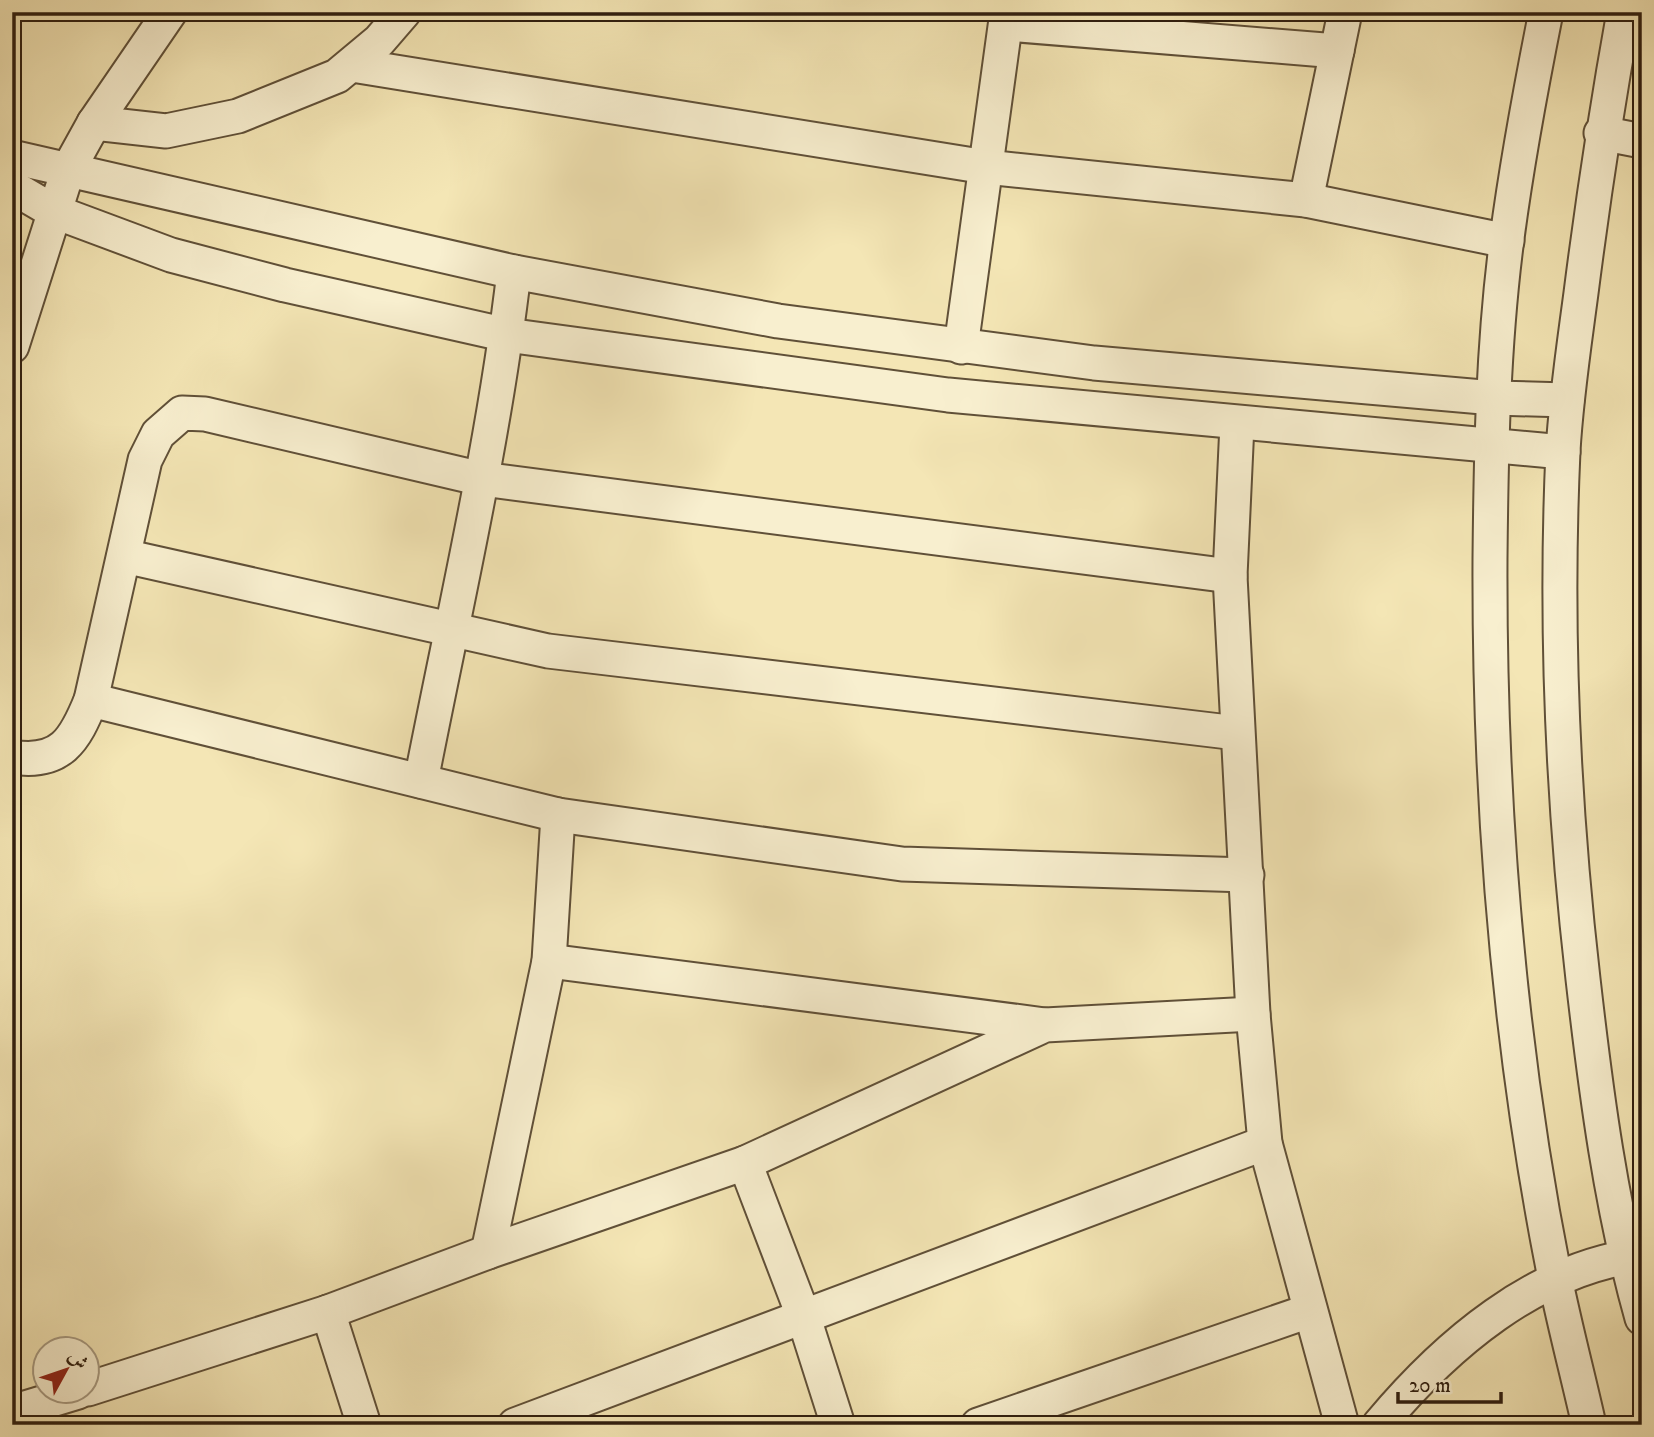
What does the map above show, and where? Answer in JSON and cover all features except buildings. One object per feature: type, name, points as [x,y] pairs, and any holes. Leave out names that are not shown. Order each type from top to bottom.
[{"type":"street","points":[[12,346],[68,170],[94,123],[170,12]]},
{"type":"street","points":[[94,123],[166,131],[238,116],[309,89],[352,65],[379,41],[404,12]]},
{"type":"street","points":[[1306,200],[1345,12]]},
{"type":"street","points":[[1546,12],[1525,121],[1507,241],[1493,398],[1489,668],[1501,882],[1521,1070],[1555,1279],[1589,1425]]},
{"type":"street","points":[[1625,12],[1601,133],[1567,400],[1563,452],[1562,673],[1571,874],[1593,1070],[1633,1256],[1642,1318]]},
{"type":"street","points":[[961,347],[986,167],[1003,16],[1337,51]]},
{"type":"street","points":[[352,65],[986,167],[1306,200],[1507,241]]},
{"type":"street","points":[[1601,133],[1642,141]]},
{"type":"street","points":[[12,157],[514,272],[778,321],[1094,363],[1493,398],[1567,400]]},
{"type":"street","points":[[12,187],[53,211],[171,255],[285,285],[507,334],[901,388],[1237,424],[1563,452]]},
{"type":"street","points":[[421,781],[482,479],[507,334],[514,272]]},
{"type":"street","points":[[901,388],[904,339]]},
{"type":"street","points":[[12,757],[42,759],[60,751],[78,732],[91,700],[145,460],[158,434],[182,414],[205,414],[482,479],[1230,576]]},
{"type":"street","points":[[1237,424],[1230,576],[1253,1014],[1265,1143],[1342,1425]]},
{"type":"street","points":[[124,556],[548,651],[1237,733]]},
{"type":"street","points":[[91,700],[558,815],[902,864],[1247,875]]},
{"type":"street","points":[[488,1252],[549,961],[558,815]]},
{"type":"street","points":[[549,961],[1045,1025],[1253,1014]]},
{"type":"street","points":[[102,1384],[328,1312],[488,1252],[745,1163],[1045,1025]]},
{"type":"street","points":[[515,1425],[1265,1143]]},
{"type":"street","points":[[745,1163],[803,1315],[838,1425]]},
{"type":"street","points":[[1379,1425],[1415,1383],[1483,1324],[1555,1279],[1633,1256]]},
{"type":"street","points":[[978,1425],[1309,1311]]},
{"type":"street","points":[[328,1312],[364,1425]]},
{"type":"street","points":[[12,1412],[32,1406]]}]
